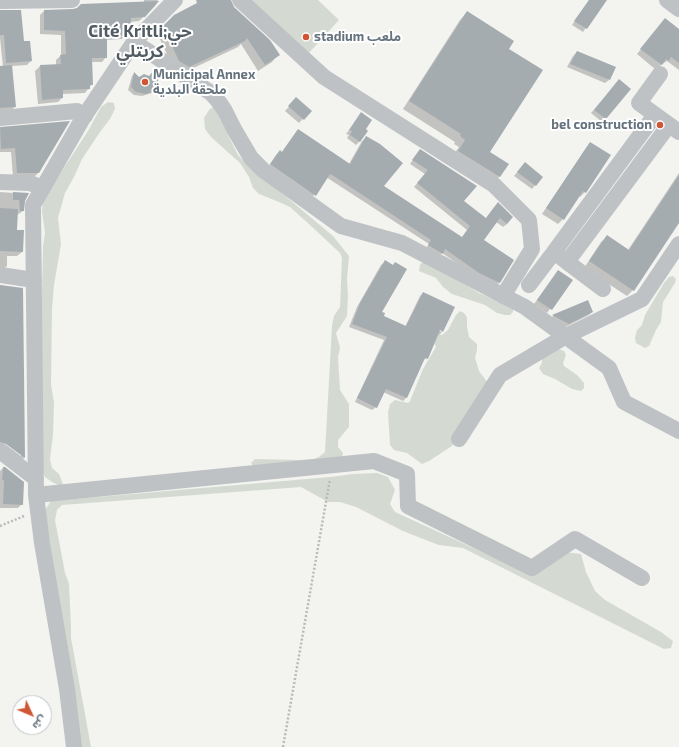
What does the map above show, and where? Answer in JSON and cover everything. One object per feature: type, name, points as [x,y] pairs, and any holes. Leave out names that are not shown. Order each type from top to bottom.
[{"type":"street","points":[[0,2],[72,0]]},
{"type":"street","points":[[667,0],[679,9]]},
{"type":"street","points":[[242,1],[324,77],[455,161],[494,184],[529,220],[532,249],[503,296]]},
{"type":"street","points":[[74,747],[67,689],[42,543],[36,494],[34,205],[85,116],[134,42],[170,2]]},
{"type":"street","points":[[134,42],[211,93],[225,111],[251,158],[263,170],[341,226],[402,243],[525,307],[609,368],[624,402],[679,431]]},
{"type":"street","points":[[567,262],[674,128],[639,103],[660,74]]},
{"type":"street","points":[[0,118],[77,111],[85,116]]},
{"type":"street","points":[[529,285],[655,115]]},
{"type":"street","points":[[0,182],[30,183],[44,188]]},
{"type":"street","points":[[459,439],[500,375],[566,336],[642,299],[679,244]]},
{"type":"street","points":[[554,252],[603,289]]},
{"type":"street","points":[[0,275],[34,280]]},
{"type":"street","points":[[0,451],[36,494]]},
{"type":"street","points":[[36,494],[374,461],[407,474],[408,506],[532,568],[575,539],[642,578]]},
{"type":"path","points":[[283,747],[332,465]]},
{"type":"path","points":[[0,526],[36,494]]},
{"type":"shaded area","name":"stadium ملعب","points":[[252,0],[318,0],[339,20],[307,55],[250,2]]},
{"type":"shaded area","points":[[108,102],[114,103],[115,109],[110,119],[82,159],[65,193],[58,218],[61,244],[54,285],[52,309],[51,385],[54,403],[53,434],[50,459],[52,468],[59,474],[63,484],[60,486],[45,477],[40,467],[41,333],[43,246],[45,233],[42,211],[43,200],[88,131],[101,107]]},
{"type":"shaded area","points":[[214,106],[238,155],[333,236],[349,256],[347,279],[347,316],[336,333],[340,348],[338,357],[340,390],[349,404],[349,427],[338,440],[338,447],[343,453],[342,458],[254,468],[251,463],[255,459],[314,459],[325,452],[332,326],[334,316],[340,307],[342,258],[340,253],[290,207],[259,194],[253,188],[249,177],[240,163],[211,137],[205,129],[204,118],[209,110]]},
{"type":"shaded area","points":[[424,260],[479,293],[513,307],[513,312],[510,315],[497,313],[485,305],[452,294],[443,287],[436,278],[419,271],[420,265]]},
{"type":"shaded area","points":[[673,276],[676,279],[675,283],[663,302],[661,322],[649,346],[645,348],[636,343],[635,338],[637,330],[642,325],[645,315],[664,283],[669,277]]},
{"type":"shaded area","points":[[460,311],[467,317],[469,337],[477,344],[475,358],[479,371],[488,383],[452,446],[422,464],[407,453],[394,450],[390,445],[388,412],[390,404],[395,400],[408,403],[410,401],[423,369],[436,347],[432,339],[436,334],[442,335],[448,330],[456,315]]},
{"type":"shaded area","points":[[559,349],[564,351],[566,355],[563,363],[564,366],[577,375],[584,383],[584,388],[581,391],[572,389],[543,374],[539,368],[542,363],[542,355]]},
{"type":"shaded area","points":[[377,473],[388,477],[395,490],[390,504],[395,512],[530,574],[565,552],[581,554],[586,572],[595,591],[605,600],[661,632],[673,641],[671,648],[664,649],[463,548],[439,545],[431,542],[403,531],[356,507],[340,502],[328,502],[301,487],[62,505],[57,510],[55,520],[65,573],[69,584],[71,638],[91,747],[81,747],[45,510],[51,501]]},
{"type":"building","points":[[196,0],[231,0],[234,7],[270,40],[280,55],[265,65],[247,38],[245,41],[189,67],[179,61],[163,26],[174,15],[197,3]]},
{"type":"building","points":[[589,0],[607,0],[587,29],[574,21]]},
{"type":"building","points":[[159,1],[145,17],[131,18],[131,31],[128,35],[107,36],[107,58],[92,58],[93,85],[90,85],[90,89],[63,90],[63,98],[42,100],[40,65],[61,64],[60,55],[66,54],[65,31],[44,30],[44,10],[73,9],[77,8],[81,4]]},
{"type":"building","points":[[0,10],[21,10],[24,41],[30,41],[32,61],[6,63],[4,35],[0,35]]},
{"type":"building","points":[[467,11],[514,41],[509,49],[543,70],[490,152],[509,164],[500,177],[458,151],[465,140],[460,136],[461,134],[409,101]]},
{"type":"building","points":[[665,18],[679,29],[679,63],[671,57],[669,61],[666,59],[662,65],[640,49]]},
{"type":"building","points":[[577,51],[616,67],[610,80],[570,64]]},
{"type":"building","points":[[12,65],[16,107],[0,108],[0,66]]},
{"type":"building","points":[[156,68],[160,71],[156,90],[146,94],[136,92],[131,87],[134,72],[139,77],[144,74],[149,76]]},
{"type":"building","points":[[619,79],[631,89],[606,119],[594,110]]},
{"type":"building","points":[[296,97],[312,111],[304,120],[288,106]]},
{"type":"building","points":[[361,112],[372,120],[366,129],[368,131],[360,142],[350,135],[352,131],[349,130]]},
{"type":"building","points":[[70,121],[39,173],[17,173],[15,148],[1,149],[0,127]]},
{"type":"building","points":[[298,129],[350,164],[366,136],[380,144],[403,163],[384,186],[462,237],[470,226],[417,183],[428,170],[412,160],[420,149],[477,186],[464,201],[486,218],[498,202],[513,217],[507,224],[500,218],[484,240],[514,260],[500,283],[479,273],[445,249],[443,254],[428,245],[431,240],[332,175],[330,174],[316,196],[270,164],[280,150],[282,152]]},
{"type":"building","points":[[590,142],[611,155],[586,193],[583,191],[564,220],[546,208]]},
{"type":"building","points":[[525,162],[543,177],[536,186],[517,172]]},
{"type":"building","points":[[679,175],[679,223],[634,291],[589,261],[607,235],[629,250]]},
{"type":"building","points":[[13,192],[29,193],[25,201],[24,211],[20,211],[19,200],[13,200]]},
{"type":"building","points":[[0,208],[18,209],[17,230],[24,230],[23,252],[0,251]]},
{"type":"building","points":[[385,260],[393,265],[395,262],[407,269],[382,312],[385,313],[384,316],[406,326],[423,292],[455,307],[443,332],[440,330],[428,359],[425,358],[407,398],[386,389],[377,408],[357,398],[387,337],[352,324],[360,303]]},
{"type":"building","points":[[558,270],[573,280],[552,310],[537,300]]},
{"type":"building","points":[[0,285],[23,288],[25,458],[6,444],[0,442]]},
{"type":"building","points":[[588,300],[593,312],[569,324],[552,315]]},
{"type":"building","points":[[3,467],[24,482],[23,505],[3,504]]},
{"type":"place","name":"stadium ملعب","points":[[306,37]]},
{"type":"place","name":"Municipal Annex ملحقة البلدية","points":[[145,82]]},
{"type":"place","name":"bel construction","points":[[660,125]]},
{"type":"district","name":"Cité Kritli;حي كريتلي","points":[[140,41]]}]
